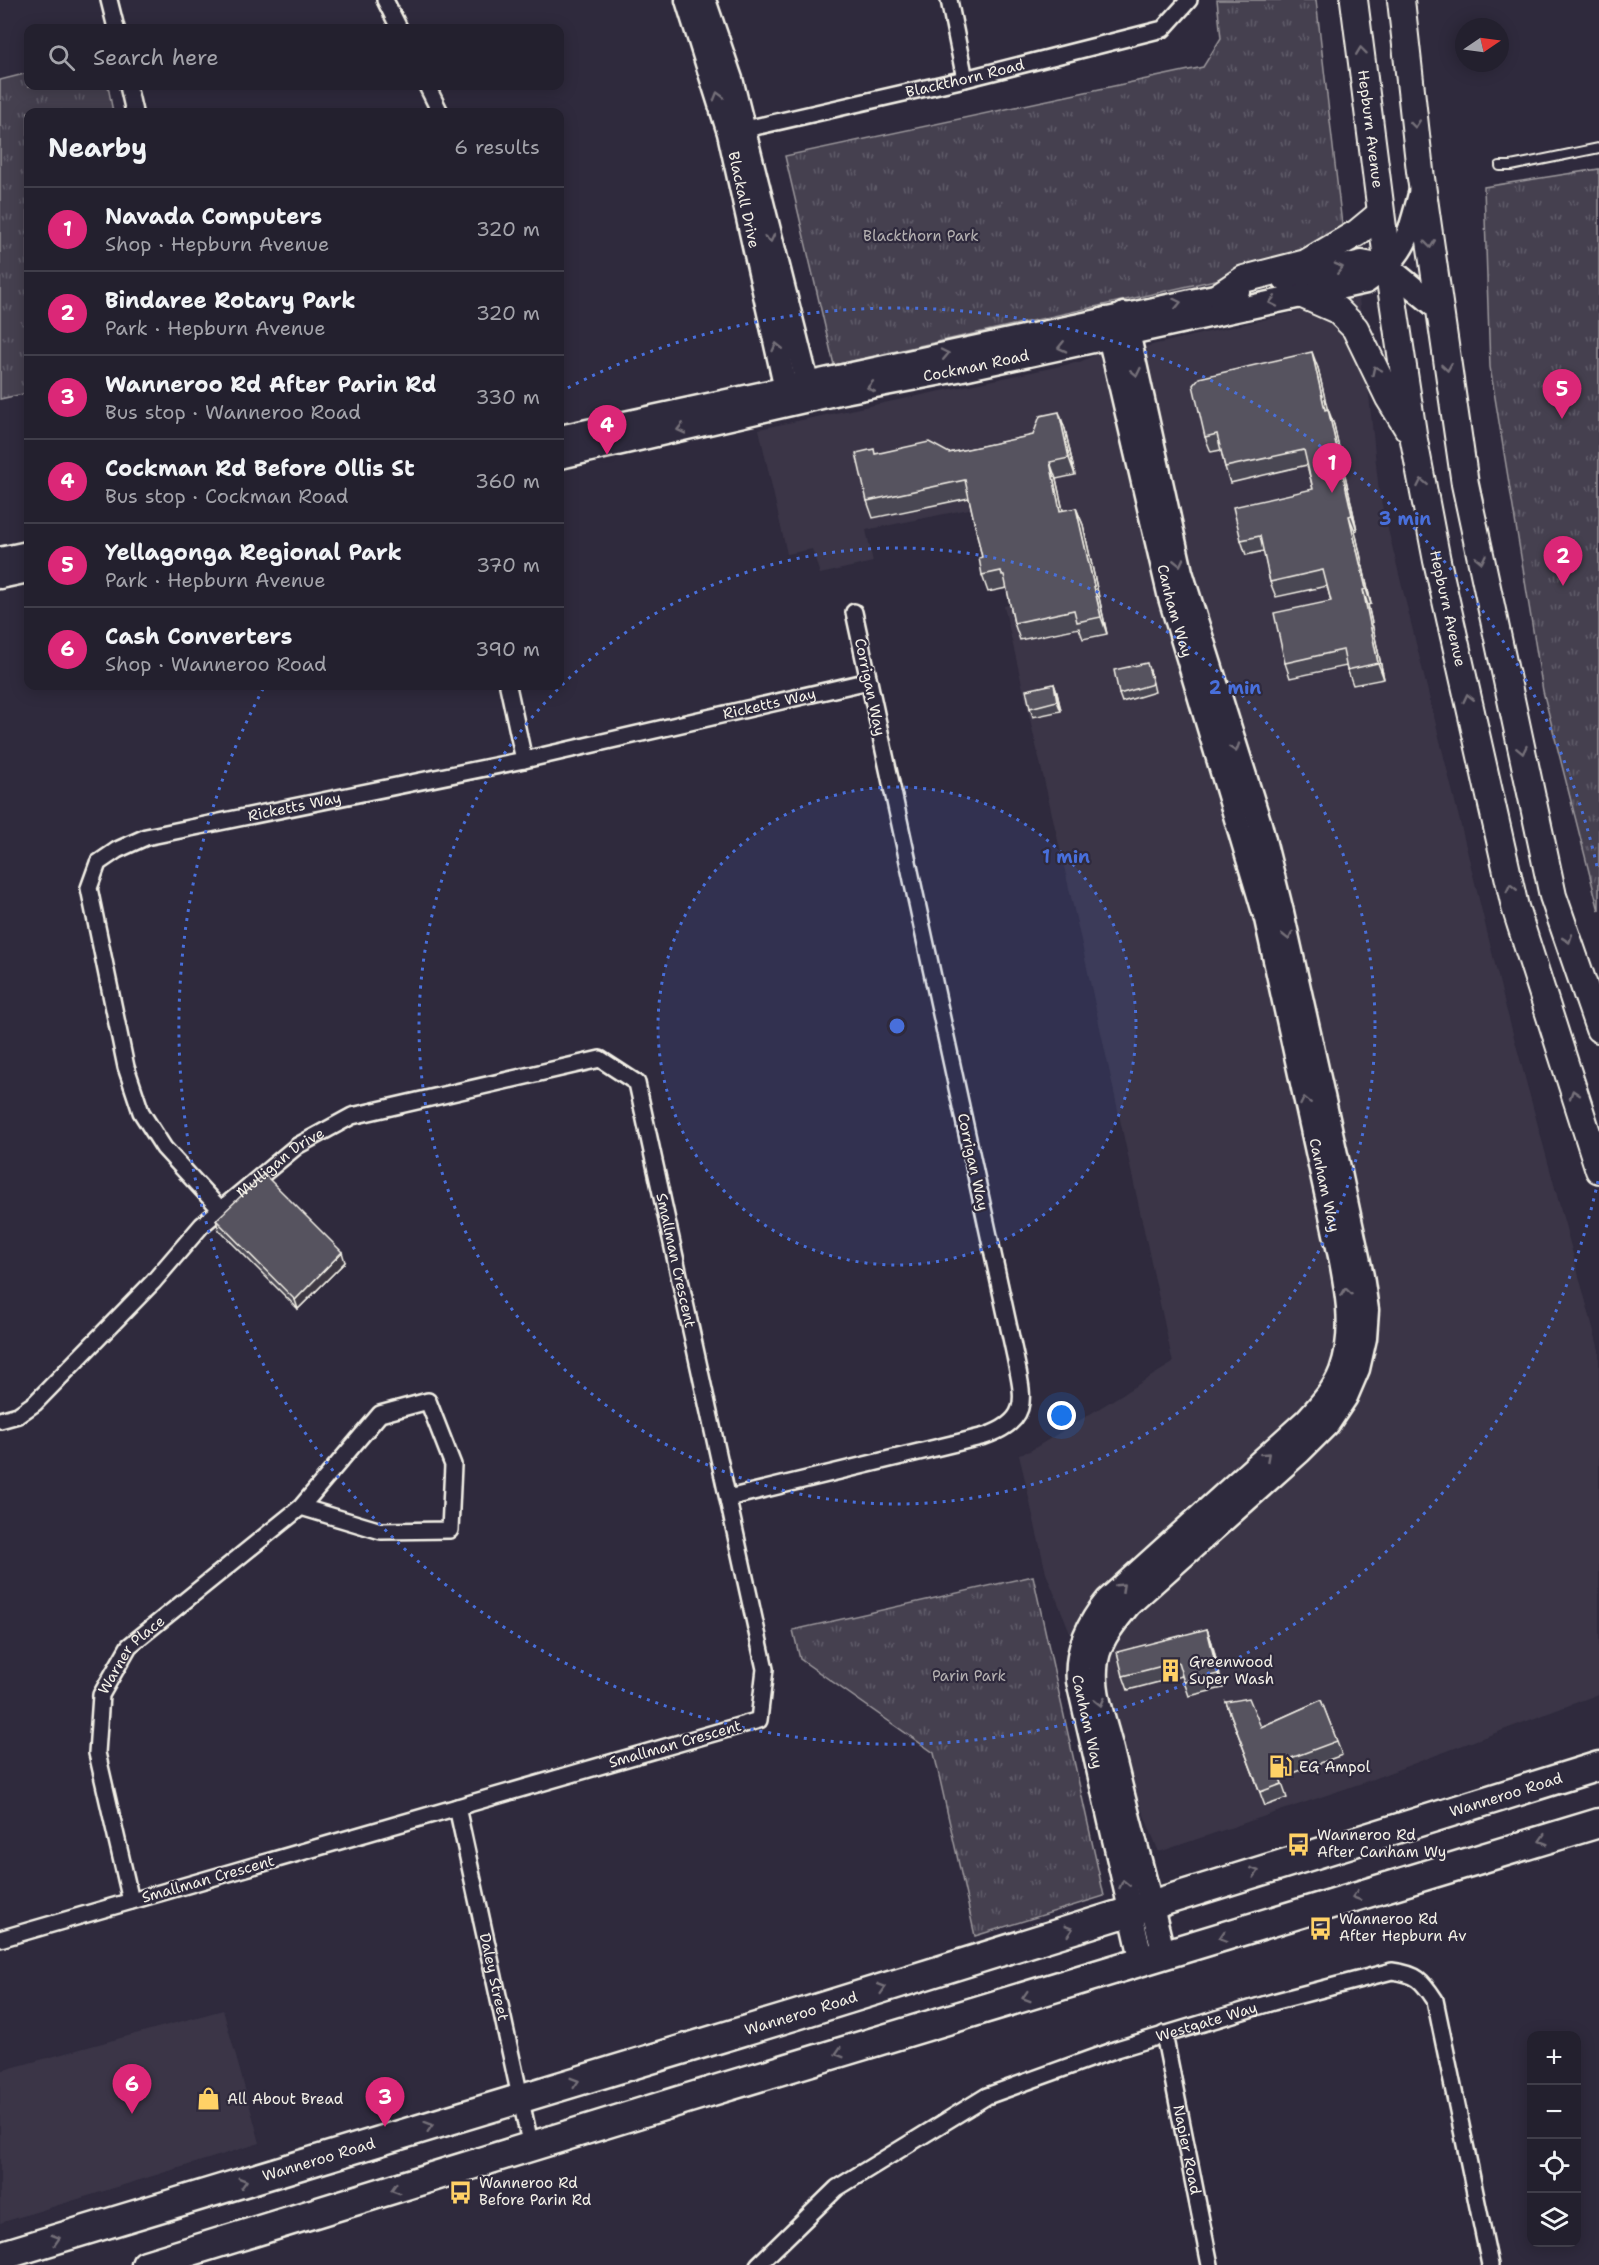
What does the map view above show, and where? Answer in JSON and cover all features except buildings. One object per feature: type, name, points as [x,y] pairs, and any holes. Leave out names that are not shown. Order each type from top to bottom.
[{"type":"highway","name":"Wanneroo Road","points":[[0,2256],[519,2099],[1599,1766]]},
{"type":"highway","points":[[146,2265],[679,2100],[1599,1823]]},
{"type":"main road","name":"Blackall Drive","points":[[687,0],[737,131],[810,392]]},
{"type":"main road","name":"Blackall Drive","points":[[704,0],[731,79],[737,131],[787,397]]},
{"type":"main road","name":"Hepburn Avenue","points":[[1354,0],[1380,214],[1414,440],[1437,561],[1515,907],[1599,1170]]},
{"type":"main road","points":[[1401,0],[1422,186],[1466,484],[1553,896],[1599,1029]]},
{"type":"main road","name":"Cockman Road","points":[[1116,326],[1305,296],[1366,282],[1388,267],[1408,239],[1422,186]]},
{"type":"main road","points":[[1220,295],[1244,279],[1306,263],[1357,233],[1380,214]]},
{"type":"main road","name":"Cockman Road","points":[[564,436],[810,392],[968,368],[1220,295],[1362,262],[1388,267]]},
{"type":"main road","points":[[1388,267],[1439,309]]},
{"type":"main road","points":[[1305,296],[1337,310],[1354,328],[1389,398],[1414,440]]},
{"type":"main road","name":"Canham Way","points":[[1116,326],[1170,598],[1266,919],[1341,1261],[1349,1314],[1347,1345],[1341,1372],[1322,1402],[1306,1420],[1107,1600],[1092,1622],[1081,1645],[1077,1667],[1078,1681],[1142,1908],[1153,1959]]},
{"type":"main road","name":"Cockman Road","points":[[564,456],[787,397]]},
{"type":"main road","points":[[0,559],[24,554]]},
{"type":"main road","points":[[0,577],[24,572]]},
{"type":"street","points":[[109,0],[115,24]]},
{"type":"street","points":[[386,0],[397,24]]},
{"type":"street","points":[[949,0],[965,79]]},
{"type":"street","name":"Blackthorn Road","points":[[737,131],[965,79],[1162,29],[1189,0]]},
{"type":"street","points":[[129,90],[134,108]]},
{"type":"street","points":[[429,90],[438,108]]},
{"type":"street","name":"Corrigan Way","points":[[728,1498],[985,1436],[1003,1430],[1011,1424],[1022,1401],[1013,1344],[854,612]]},
{"type":"street","name":"Ricketts Way","points":[[220,1210],[164,1148],[141,1112],[126,1067],[89,888],[98,863],[117,850],[146,837],[524,760],[869,681]]},
{"type":"street","points":[[509,690],[524,760]]},
{"type":"street","name":"Mulligan Drive","points":[[0,1420],[18,1414],[35,1403],[153,1282],[202,1225],[297,1146],[352,1116],[600,1059],[637,1083]]},
{"type":"street","name":"Smallman Crescent","points":[[0,1939],[759,1720],[765,1669],[637,1083]]},
{"type":"street","name":"Warner Place","points":[[131,1901],[97,1754],[101,1695],[129,1646],[301,1507],[380,1414],[428,1401],[453,1465],[450,1530],[381,1531],[301,1507]]},
{"type":"street","name":"Daley Street","points":[[457,1808],[531,2147]]},
{"type":"street","name":"Westgate Way","points":[[758,2265],[837,2188],[987,2096],[1164,2034],[1273,2002],[1392,1971],[1407,1973],[1422,1981],[1435,2000],[1490,2265]]},
{"type":"street","name":"Napier Road","points":[[1164,2034],[1210,2265]]},
{"type":"lane","points":[[1500,166],[1511,166],[1599,148]]},
{"type":"shaded area","points":[[1359,298],[1379,493],[1503,997],[1599,1350],[1599,1694],[1362,1783],[1159,1852],[1046,1573],[1019,1454],[1030,1451],[1173,1363],[1081,940],[1004,606],[1025,601],[1003,502],[866,530],[873,562],[820,574],[812,549],[787,554],[759,429],[1080,362],[1105,350],[1139,348]]},
{"type":"shaded area","points":[[223,2010],[260,2143],[0,2223],[0,2071]]},
{"type":"green space","name":"Blackthorn Park","points":[[1217,0],[1316,0],[1345,251],[834,365],[785,156],[1203,67],[1221,38]]},
{"type":"green space","points":[[24,74],[24,90],[109,90],[112,108],[24,108],[24,394],[0,399],[0,80]]},
{"type":"green space","points":[[1599,169],[1599,911],[1543,691],[1490,367],[1484,187]]},
{"type":"green space","name":"Parin Park","points":[[1033,1576],[1104,1896],[975,1936],[934,1753],[800,1659],[793,1630]]},
{"type":"place","name":"Yellagonga Regional Park","points":[[1562,419]]},
{"type":"place","name":"Cockman Rd Before Ollis St","points":[[607,455]]},
{"type":"place","name":"Navada Computers","points":[[1332,493]]},
{"type":"place","name":"Bindaree Rotary Park","points":[[1563,586]]},
{"type":"place","name":"Greenwood Super Wash","points":[[1171,1671]]},
{"type":"place","name":"EG Ampol","points":[[1281,1767]]},
{"type":"place","name":"Wanneroo Rd After Canham Wy","points":[[1299,1844]]},
{"type":"place","name":"Wanneroo Rd After Hepburn Av","points":[[1321,1928]]},
{"type":"place","name":"All About Bread","points":[[209,2099]]},
{"type":"place","name":"Cash Converters","points":[[132,2114]]},
{"type":"place","name":"Wanneroo Rd After Parin Rd","points":[[385,2127]]},
{"type":"place","name":"Wanneroo Rd Before Parin Rd","points":[[461,2192]]}]
